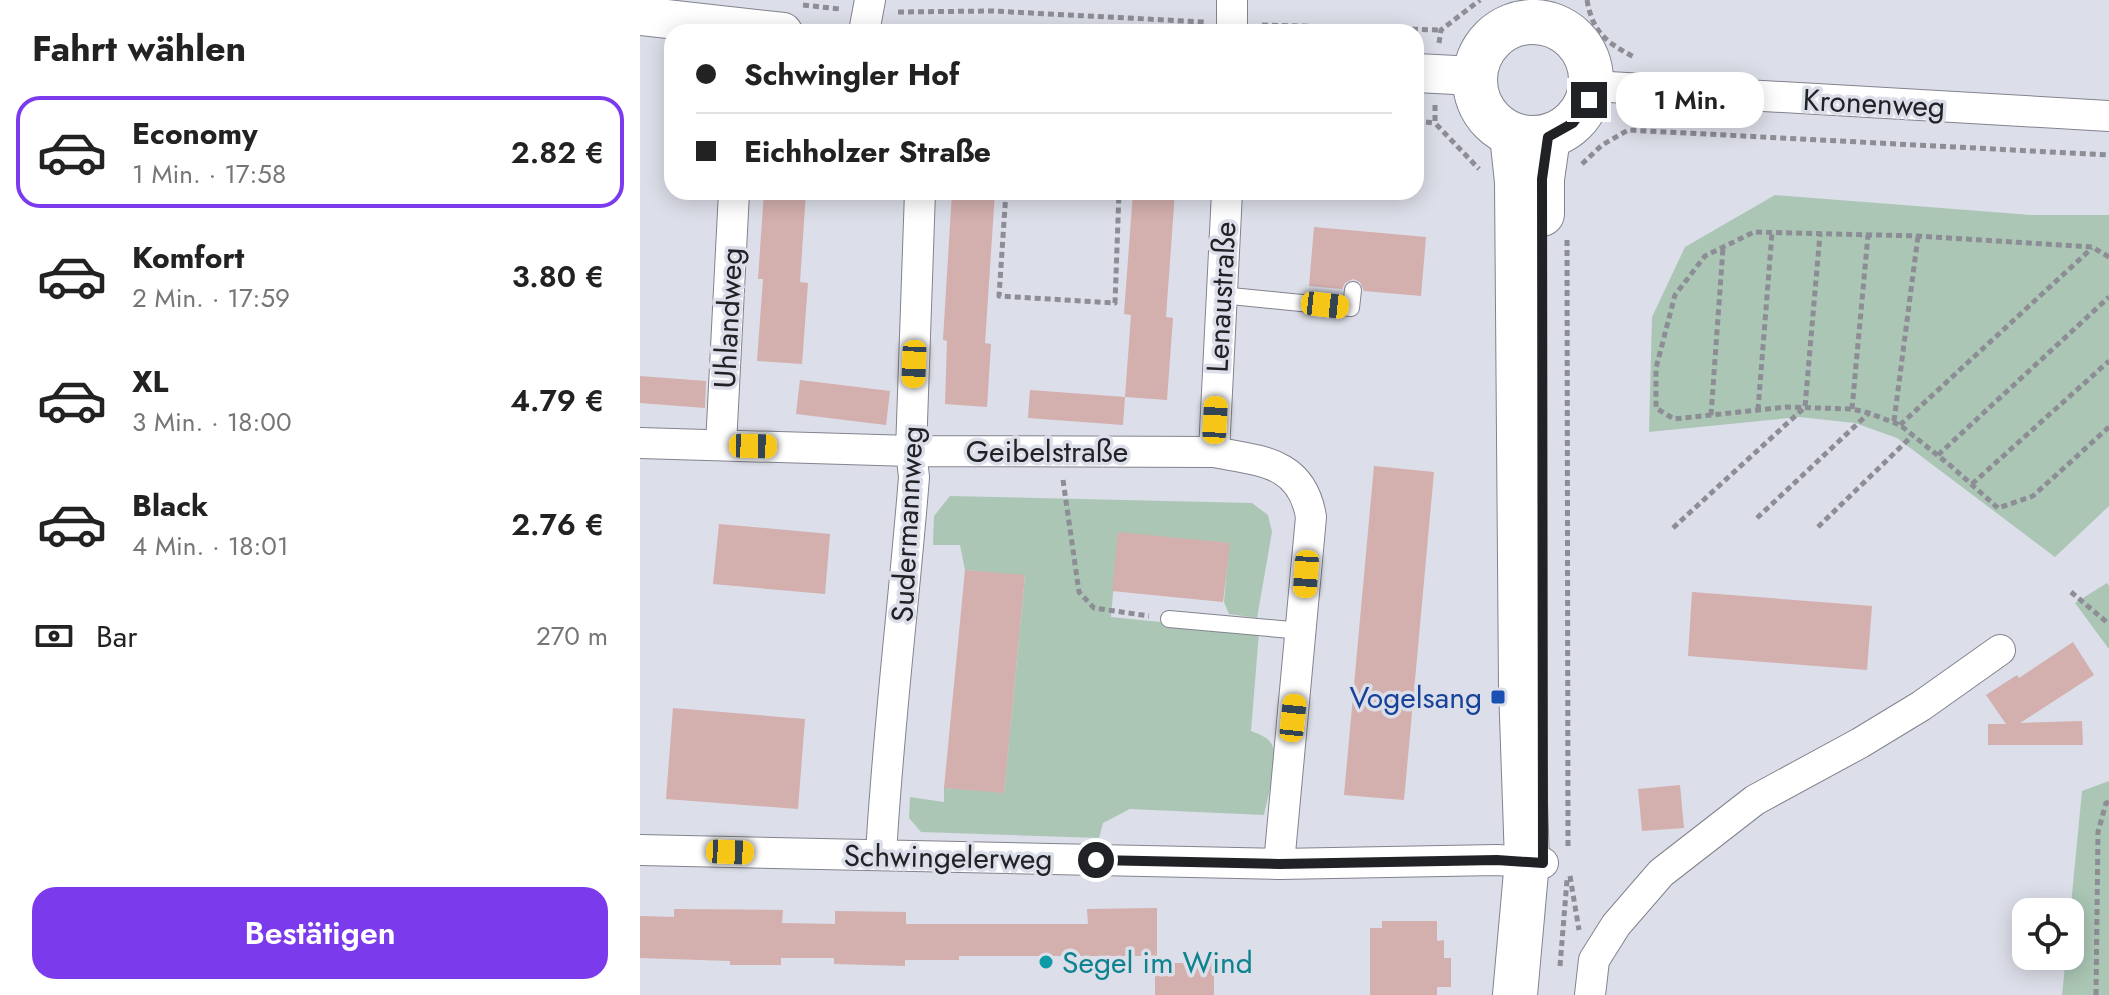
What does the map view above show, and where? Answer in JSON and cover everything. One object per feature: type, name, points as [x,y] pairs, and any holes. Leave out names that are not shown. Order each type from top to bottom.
[{"type":"main road","points":[[1569,10],[1576,39],[1586,53],[1591,69],[1592,86],[1582,112],[1573,123],[1530,136],[1498,127],[1479,101],[1475,76],[1477,64],[1488,42],[1522,12],[1541,22],[1569,10]]},
{"type":"main road","points":[[1530,136],[1542,179],[1546,863],[1538,995]]},
{"type":"main road","points":[[1515,995],[1546,863]]},
{"type":"street","points":[[640,16],[699,24]]},
{"type":"street","points":[[766,24],[790,18]]},
{"type":"street","points":[[1424,73],[1475,76]]},
{"type":"street","name":"Kronenweg","points":[[1592,86],[2109,116]]},
{"type":"street","name":"Uhlandweg","points":[[721,445],[734,200]]},
{"type":"street","name":"Sudermannweg","points":[[881,855],[914,477],[911,451],[920,200]]},
{"type":"street","name":"Lenaustraße","points":[[1214,452],[1227,200]]},
{"type":"street","name":"Geibelstraße","points":[[640,443],[911,451],[1214,452]]},
{"type":"street","points":[[1214,452],[1268,463],[1298,482],[1308,497],[1311,517],[1302,631],[1279,864]]},
{"type":"street","points":[[1592,976],[1616,925],[1661,873],[1755,800],[1909,714],[2000,650]]},
{"type":"street","name":"Schwingelerweg","points":[[640,850],[1279,864],[1546,863]]},
{"type":"lane","points":[[1221,295],[1351,308],[1353,290]]},
{"type":"lane","points":[[1169,619],[1302,631]]},
{"type":"path","points":[[1569,10],[1591,19],[1607,43],[1635,58]]},
{"type":"path","points":[[790,18],[992,11],[1336,24]]},
{"type":"path","points":[[1424,29],[1441,30]]},
{"type":"path","points":[[1424,122],[1435,123]]},
{"type":"path","points":[[1577,170],[1602,145],[1628,130],[2109,155]]},
{"type":"path","points":[[1005,200],[999,296],[1115,303],[1119,200]]},
{"type":"path","points":[[1566,785],[1567,228]]},
{"type":"path","points":[[2109,257],[2092,247],[1918,236],[1754,232],[1705,256],[1675,295],[1656,368],[1656,408],[1674,419],[1805,407],[1869,413],[1897,424],[1913,435],[1998,508],[2033,496],[2109,427]]},
{"type":"path","points":[[1758,410],[1772,233]]},
{"type":"path","points":[[1673,528],[1805,407],[1820,234]]},
{"type":"path","points":[[1852,409],[1868,235]]},
{"type":"path","points":[[1897,424],[1918,236]]},
{"type":"path","points":[[1897,424],[2092,247]]},
{"type":"path","points":[[1711,415],[1723,248]]},
{"type":"path","points":[[1938,455],[2109,297]]},
{"type":"path","points":[[1972,484],[2109,361]]},
{"type":"path","points":[[1757,518],[1869,413]]},
{"type":"path","points":[[1818,527],[1913,435]]},
{"type":"path","points":[[1060,451],[1079,592],[1094,608],[1169,619]]},
{"type":"path","points":[[2071,592],[2109,624]]},
{"type":"path","points":[[2096,995],[2098,832],[2106,803],[2109,802]]},
{"type":"path","points":[[1546,863],[1577,920],[1592,976]]},
{"type":"path","points":[[1564,920],[1577,920]]},
{"type":"green space","points":[[1775,195],[2031,215],[2109,215],[2109,506],[2055,557],[1897,438],[1855,423],[1799,417],[1649,432],[1652,317],[1685,247]]},
{"type":"green space","points":[[950,496],[1252,503],[1268,515],[1272,532],[1257,618],[1229,614],[1224,602],[1229,543],[1118,533],[1111,617],[1259,632],[1251,731],[1270,742],[1275,759],[1264,815],[1130,809],[1103,823],[1099,838],[921,832],[909,818],[910,797],[944,802],[944,788],[1004,792],[1025,576],[965,570],[960,545],[933,545],[934,516]]},
{"type":"green space","points":[[2107,583],[2109,586],[2109,649],[2075,603]]},
{"type":"green space","points":[[2109,781],[2109,995],[2062,995],[2065,970],[2084,970],[2084,898],[2072,898],[2082,791]]},
{"type":"building","points":[[763,200],[805,200],[800,282],[808,283],[802,364],[757,361],[763,279],[758,279]]},
{"type":"building","points":[[952,200],[994,200],[985,343],[991,344],[987,407],[945,404],[947,341],[943,340]]},
{"type":"building","points":[[1132,200],[1174,200],[1166,317],[1173,318],[1167,400],[1125,397],[1131,315],[1124,314]]},
{"type":"building","points":[[1314,227],[1426,237],[1421,296],[1364,291],[1360,282],[1353,279],[1345,283],[1342,289],[1309,286]]},
{"type":"building","points":[[640,376],[706,381],[705,408],[640,403]]},
{"type":"building","points":[[800,380],[890,391],[886,425],[796,414]]},
{"type":"building","points":[[1030,390],[1125,397],[1123,425],[1028,418]]},
{"type":"building","points":[[1374,466],[1434,472],[1404,800],[1344,795]]},
{"type":"building","points":[[719,524],[830,534],[825,594],[713,584]]},
{"type":"building","points":[[1118,532],[1230,543],[1223,602],[1112,591]]},
{"type":"building","points":[[965,570],[1025,575],[1004,793],[944,788]]},
{"type":"building","points":[[1692,592],[1872,606],[1867,670],[1688,656]]},
{"type":"building","points":[[2073,642],[2094,675],[2020,723],[2082,721],[2083,745],[1988,745],[1988,724],[2006,724],[1986,695],[2017,675],[2019,678]]},
{"type":"building","points":[[673,708],[805,719],[798,809],[666,799]]},
{"type":"building","points":[[1680,785],[1684,828],[1642,831],[1638,789]]},
{"type":"building","points":[[1157,908],[1157,956],[959,956],[959,960],[905,960],[905,966],[834,964],[834,958],[781,958],[781,965],[730,965],[730,961],[640,958],[640,916],[674,917],[674,909],[783,910],[782,923],[835,924],[835,911],[906,912],[906,924],[1088,924],[1087,909]]},
{"type":"building","points":[[1382,921],[1437,921],[1437,941],[1444,940],[1444,958],[1451,958],[1451,987],[1437,987],[1437,995],[1370,995],[1370,928],[1382,928]]},
{"type":"building","points":[[1155,963],[1214,963],[1214,995],[1155,995]]},
{"type":"place","name":"Vogelsang","points":[[1498,697]]},
{"type":"place","name":"Segel im Wind","points":[[1046,962]]},
{"type":"route","points":[[1096,860],[1279,864],[1497,860],[1543,863],[1542,179],[1548,137],[1573,123],[1589,100]]}]
